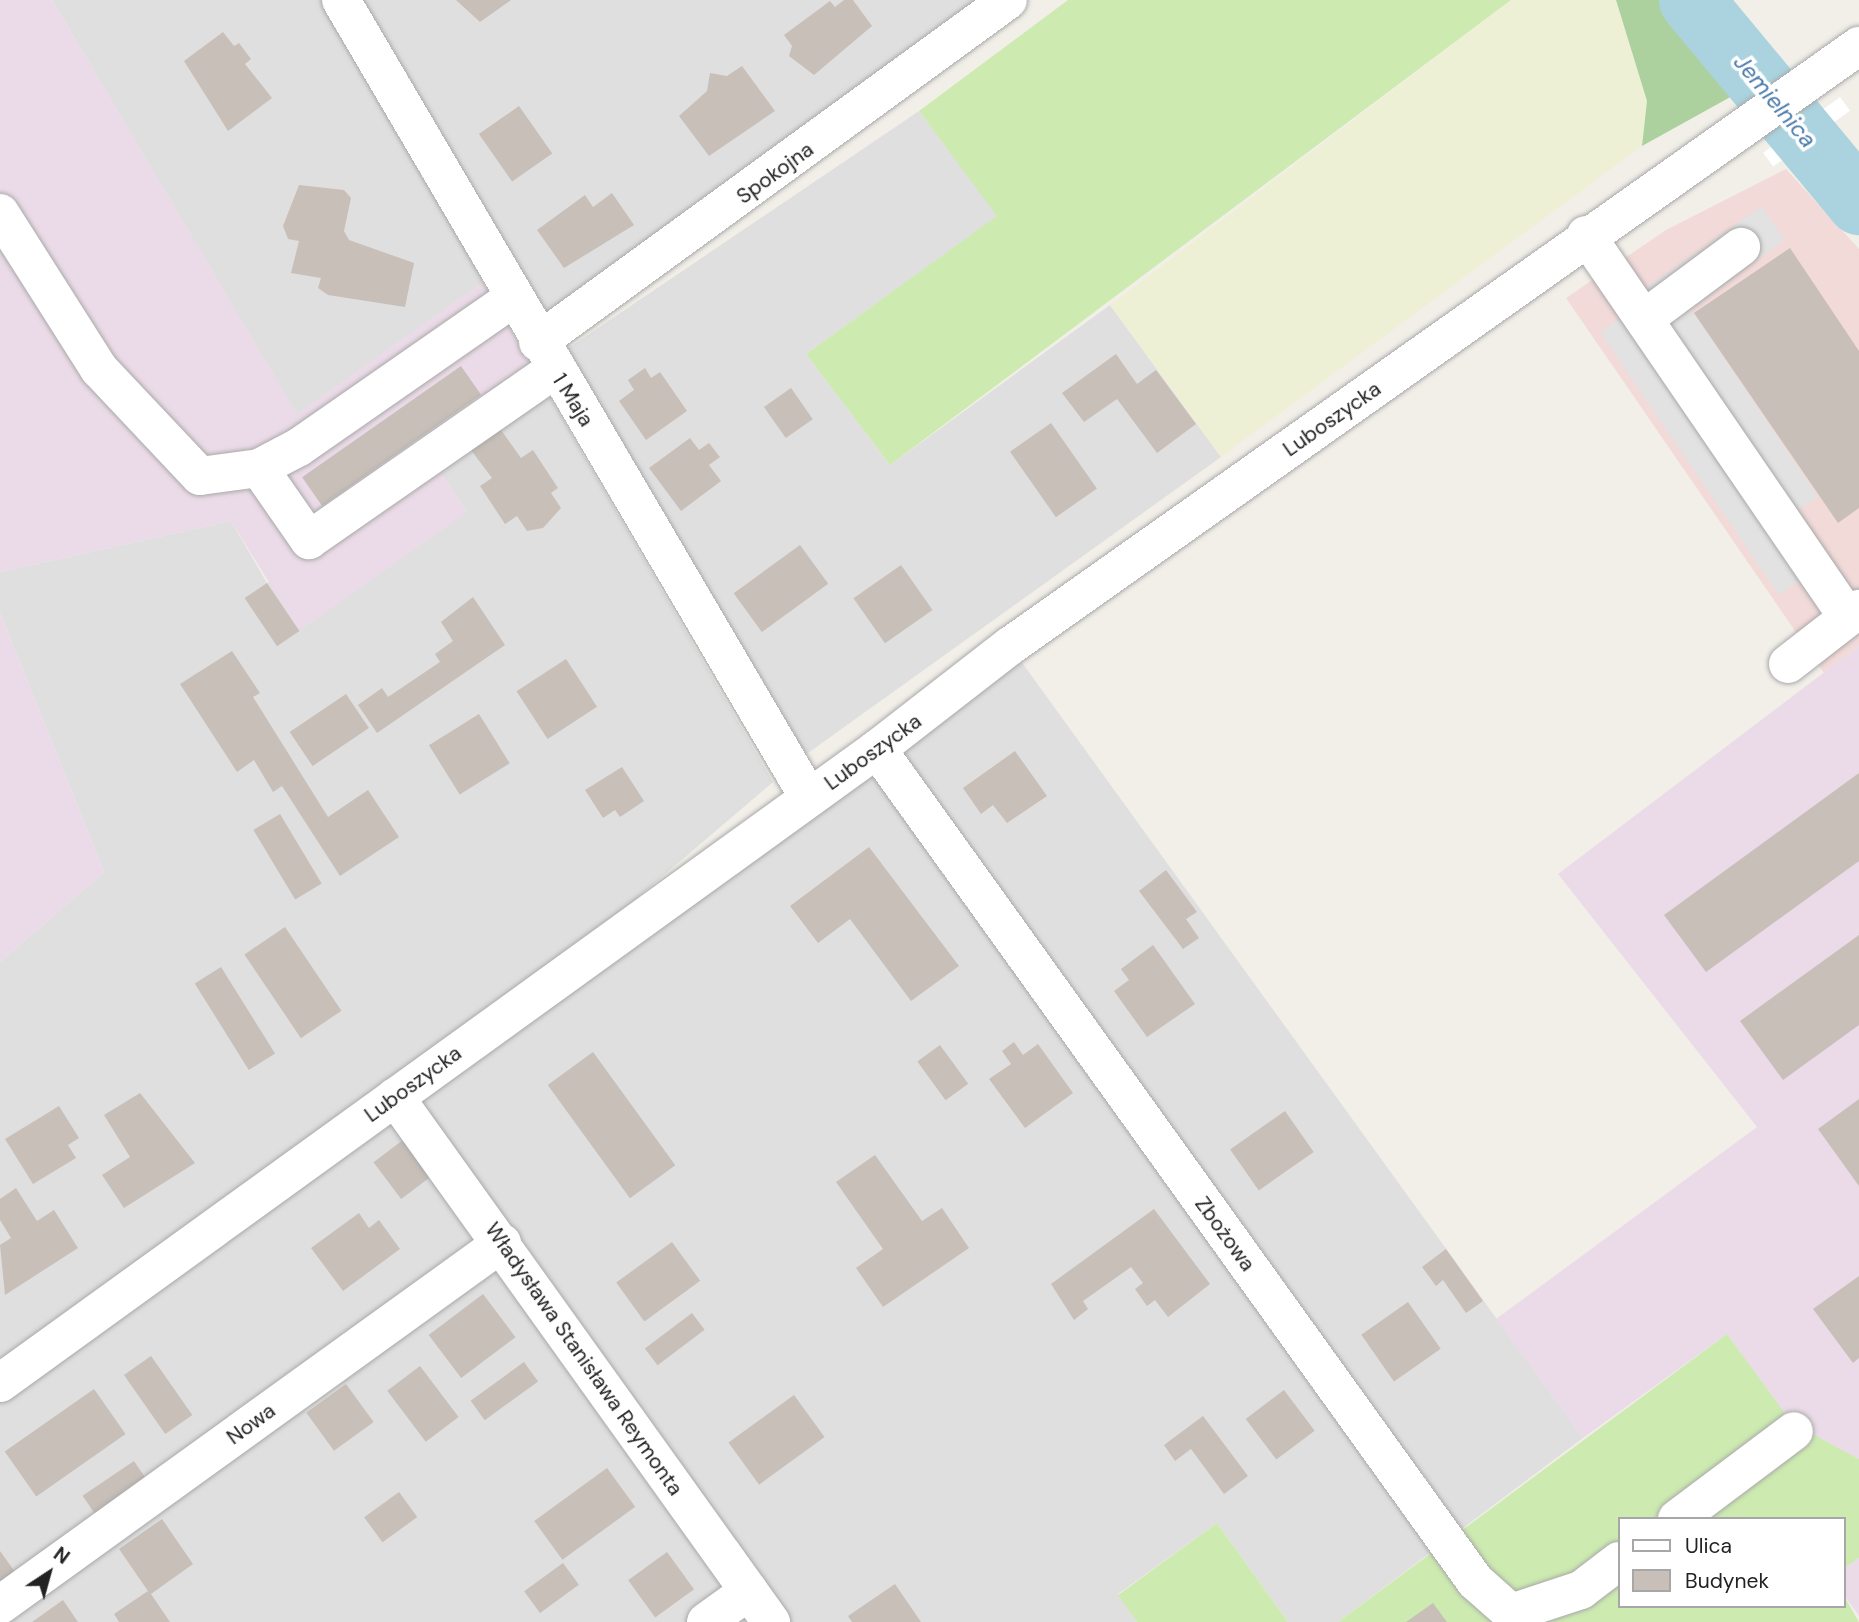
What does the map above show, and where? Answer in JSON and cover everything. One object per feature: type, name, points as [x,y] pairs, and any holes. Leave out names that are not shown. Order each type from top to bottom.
[{"type":"street","name":"1 Maja","points":[[341,0],[546,356],[809,798]]},
{"type":"street","name":"Spokojna","points":[[260,468],[309,540],[1008,0]]},
{"type":"street","name":"Luboszycka","points":[[0,1383],[877,749],[1010,646],[1587,235],[1749,126],[1859,46]]},
{"type":"street","points":[[0,213],[99,369],[200,476],[260,468],[513,298]]},
{"type":"street","points":[[1587,235],[1854,613],[1788,664]]},
{"type":"street","points":[[1644,318],[1741,247]]},
{"type":"street","name":"Zbożowa","points":[[877,749],[1475,1581],[1511,1614],[1581,1590],[1618,1562]]},
{"type":"street","name":"Władysława Stanisława Reymonta","points":[[395,1097],[771,1622]]},
{"type":"street","name":"Nowa","points":[[0,1605],[502,1243]]},
{"type":"street","points":[[1679,1517],[1794,1431]]},
{"type":"street","points":[[706,1622],[749,1591]]},
{"type":"shaded area","points":[[0,0],[52,0],[297,414],[483,282],[548,394],[441,474],[467,512],[299,631],[231,521],[0,572]]},
{"type":"shaded area","points":[[52,0],[983,0],[547,314],[515,260],[297,415]]},
{"type":"shaded area","points":[[919,111],[998,216],[806,354],[890,465],[1110,305],[1221,457],[801,758],[567,349]]},
{"type":"shaded area","points":[[1786,169],[1859,249],[1859,646],[1824,673],[1566,298],[1666,230]]},
{"type":"shaded area","points":[[1762,206],[1784,240],[1691,309],[1818,497],[1798,510],[1801,580],[1779,595],[1600,332],[1622,317],[1630,299]]},
{"type":"shaded area","points":[[548,394],[773,782],[459,1050],[1010,646],[1583,1438],[1338,1622],[1288,1622],[1217,1523],[1118,1594],[1137,1622],[0,1622],[0,962],[104,872],[0,613],[0,572],[231,521],[267,583],[467,512],[441,474]]},
{"type":"shaded area","points":[[0,613],[104,872],[0,962]]},
{"type":"shaded area","points":[[1859,646],[1859,1459],[1792,1424],[1727,1334],[1583,1438],[1496,1319],[1757,1127],[1558,874]]},
{"type":"shaded area","points":[[1859,1558],[1859,1616],[1845,1597],[1845,1568]]},
{"type":"green space","points":[[1068,0],[1511,0],[890,465],[806,354],[997,216],[919,111]]},
{"type":"green space","points":[[1511,0],[1616,0],[1647,101],[1642,146],[1221,457],[1110,305]]},
{"type":"green space","points":[[1616,0],[1668,0],[1743,90],[1642,146],[1647,101]]},
{"type":"green space","points":[[1727,1334],[1792,1423],[1859,1459],[1859,1558],[1845,1568],[1845,1517],[1618,1517],[1618,1608],[1845,1608],[1845,1598],[1859,1622],[1338,1622]]},
{"type":"green space","points":[[1217,1523],[1288,1622],[1137,1622],[1118,1595]]},
{"type":"pier","points":[[1840,97],[1850,111],[1773,167],[1763,153]]},
{"type":"building","points":[[456,0],[511,0],[480,22]]},
{"type":"building","points":[[844,0],[853,0],[872,26],[814,75],[789,56],[792,46],[784,35],[830,1],[835,7]]},
{"type":"building","points":[[223,32],[234,46],[239,43],[251,59],[245,64],[272,98],[228,131],[184,61]]},
{"type":"building","points":[[742,66],[775,111],[709,156],[679,116],[707,91],[710,73],[727,76]]},
{"type":"building","points":[[519,106],[552,154],[512,182],[479,134]]},
{"type":"building","points":[[299,185],[344,190],[351,198],[344,231],[349,240],[414,263],[405,307],[328,295],[318,288],[321,278],[291,273],[299,241],[288,239],[283,226]]},
{"type":"building","points":[[612,193],[634,225],[564,268],[537,230],[585,195],[593,207]]},
{"type":"building","points":[[1790,248],[1859,351],[1859,508],[1838,523],[1694,313]]},
{"type":"building","points":[[1116,354],[1137,384],[1156,370],[1196,424],[1157,453],[1117,399],[1084,422],[1062,393]]},
{"type":"building","points":[[461,366],[481,395],[322,506],[302,477]]},
{"type":"building","points":[[645,368],[651,378],[660,372],[687,411],[646,440],[619,401],[634,390],[628,380]]},
{"type":"building","points":[[791,388],[813,419],[786,438],[764,407]]},
{"type":"building","points":[[1051,423],[1097,489],[1056,517],[1010,452]]},
{"type":"building","points":[[501,430],[521,458],[533,450],[558,488],[551,493],[561,508],[543,528],[527,531],[517,516],[505,524],[480,486],[492,478],[471,450]]},
{"type":"building","points":[[690,438],[699,450],[709,443],[720,457],[709,465],[721,481],[681,511],[649,468]]},
{"type":"building","points":[[800,545],[828,584],[762,632],[734,593]]},
{"type":"building","points":[[901,565],[933,610],[885,643],[853,598]]},
{"type":"building","points":[[267,583],[299,631],[277,646],[245,598]]},
{"type":"building","points":[[473,597],[505,645],[377,733],[358,705],[382,688],[388,697],[440,662],[435,654],[453,641],[441,622]]},
{"type":"building","points":[[232,651],[260,693],[253,697],[328,817],[368,790],[399,837],[340,876],[282,786],[273,792],[254,760],[237,772],[180,684]]},
{"type":"building","points":[[566,659],[597,707],[548,739],[517,691]]},
{"type":"building","points":[[346,694],[369,728],[313,766],[290,732]]},
{"type":"building","points":[[479,714],[510,763],[460,794],[429,745]]},
{"type":"building","points":[[1015,751],[1047,796],[1007,823],[993,805],[981,814],[963,788]]},
{"type":"building","points":[[622,767],[644,801],[620,817],[615,810],[603,818],[585,790]]},
{"type":"building","points":[[1859,773],[1859,861],[1706,972],[1664,915]]},
{"type":"building","points":[[280,814],[322,883],[295,899],[253,830]]},
{"type":"building","points":[[869,847],[959,966],[911,1001],[850,919],[818,943],[790,906]]},
{"type":"building","points":[[1166,870],[1197,912],[1186,919],[1199,938],[1183,949],[1139,891]]},
{"type":"building","points":[[285,927],[341,1011],[301,1038],[244,954]]},
{"type":"building","points":[[1859,935],[1859,1025],[1783,1080],[1740,1021]]},
{"type":"building","points":[[1153,945],[1195,1004],[1147,1037],[1114,991],[1129,980],[1121,969]]},
{"type":"building","points":[[221,967],[275,1054],[249,1070],[195,983]]},
{"type":"building","points":[[1014,1042],[1023,1055],[1038,1044],[1073,1093],[1025,1128],[989,1079],[1011,1064],[1002,1051]]},
{"type":"building","points":[[940,1045],[968,1084],[946,1100],[917,1061]]},
{"type":"building","points":[[593,1052],[675,1165],[630,1198],[548,1085]]},
{"type":"building","points":[[140,1093],[195,1163],[124,1208],[102,1175],[130,1157],[104,1115]]},
{"type":"building","points":[[1859,1099],[1859,1186],[1818,1129]]},
{"type":"building","points":[[59,1106],[79,1138],[68,1145],[76,1158],[33,1184],[5,1139]]},
{"type":"building","points":[[1285,1111],[1314,1152],[1259,1190],[1230,1149]]},
{"type":"building","points":[[407,1137],[435,1174],[401,1199],[373,1162]]},
{"type":"building","points":[[875,1155],[922,1221],[942,1208],[969,1248],[883,1307],[856,1268],[883,1249],[836,1182]]},
{"type":"building","points":[[16,1188],[37,1221],[54,1210],[78,1248],[5,1295],[0,1245],[11,1238],[0,1220],[0,1199]]},
{"type":"building","points":[[1154,1209],[1210,1284],[1168,1317],[1155,1300],[1147,1306],[1135,1289],[1143,1283],[1131,1267],[1083,1301],[1088,1309],[1074,1320],[1051,1284]]},
{"type":"building","points":[[359,1213],[369,1228],[379,1220],[400,1249],[343,1291],[311,1248]]},
{"type":"building","points":[[672,1242],[700,1281],[644,1321],[616,1283]]},
{"type":"building","points":[[1446,1249],[1483,1301],[1466,1313],[1443,1280],[1436,1286],[1422,1267]]},
{"type":"building","points":[[1859,1276],[1859,1358],[1853,1363],[1813,1309]]},
{"type":"building","points":[[483,1294],[515,1337],[461,1378],[429,1335]]},
{"type":"building","points":[[1408,1302],[1441,1349],[1394,1381],[1361,1335]]},
{"type":"building","points":[[692,1313],[705,1330],[658,1365],[645,1349]]},
{"type":"building","points":[[151,1356],[192,1415],[165,1434],[124,1375]]},
{"type":"building","points":[[524,1362],[538,1381],[485,1420],[471,1401]]},
{"type":"building","points":[[420,1366],[459,1417],[426,1442],[387,1391]]},
{"type":"building","points":[[346,1384],[374,1422],[334,1451],[306,1413]]},
{"type":"building","points":[[94,1389],[126,1434],[36,1497],[5,1452]]},
{"type":"building","points":[[1284,1390],[1315,1431],[1276,1460],[1246,1419]]},
{"type":"building","points":[[794,1395],[825,1437],[759,1485],[728,1443]]},
{"type":"building","points":[[1203,1416],[1248,1476],[1224,1494],[1191,1449],[1175,1461],[1164,1445]]},
{"type":"building","points":[[134,1461],[147,1480],[95,1515],[83,1496]]},
{"type":"building","points":[[607,1468],[635,1507],[562,1560],[534,1521]]},
{"type":"building","points":[[399,1492],[417,1517],[382,1542],[364,1517]]},
{"type":"building","points":[[162,1519],[193,1564],[151,1594],[170,1622],[119,1622],[114,1614],[148,1591],[119,1549]]},
{"type":"building","points":[[0,1551],[15,1572],[0,1582]]},
{"type":"building","points":[[667,1552],[694,1589],[655,1617],[628,1580]]},
{"type":"building","points":[[563,1563],[579,1585],[540,1613],[524,1591]]},
{"type":"building","points":[[895,1584],[921,1622],[852,1622],[848,1616]]},
{"type":"building","points":[[63,1600],[78,1622],[32,1622]]},
{"type":"building","points":[[1433,1603],[1447,1622],[1406,1622]]},
{"type":"waterway","name":"Jemielnica","points":[[1691,0],[1859,202]]}]
